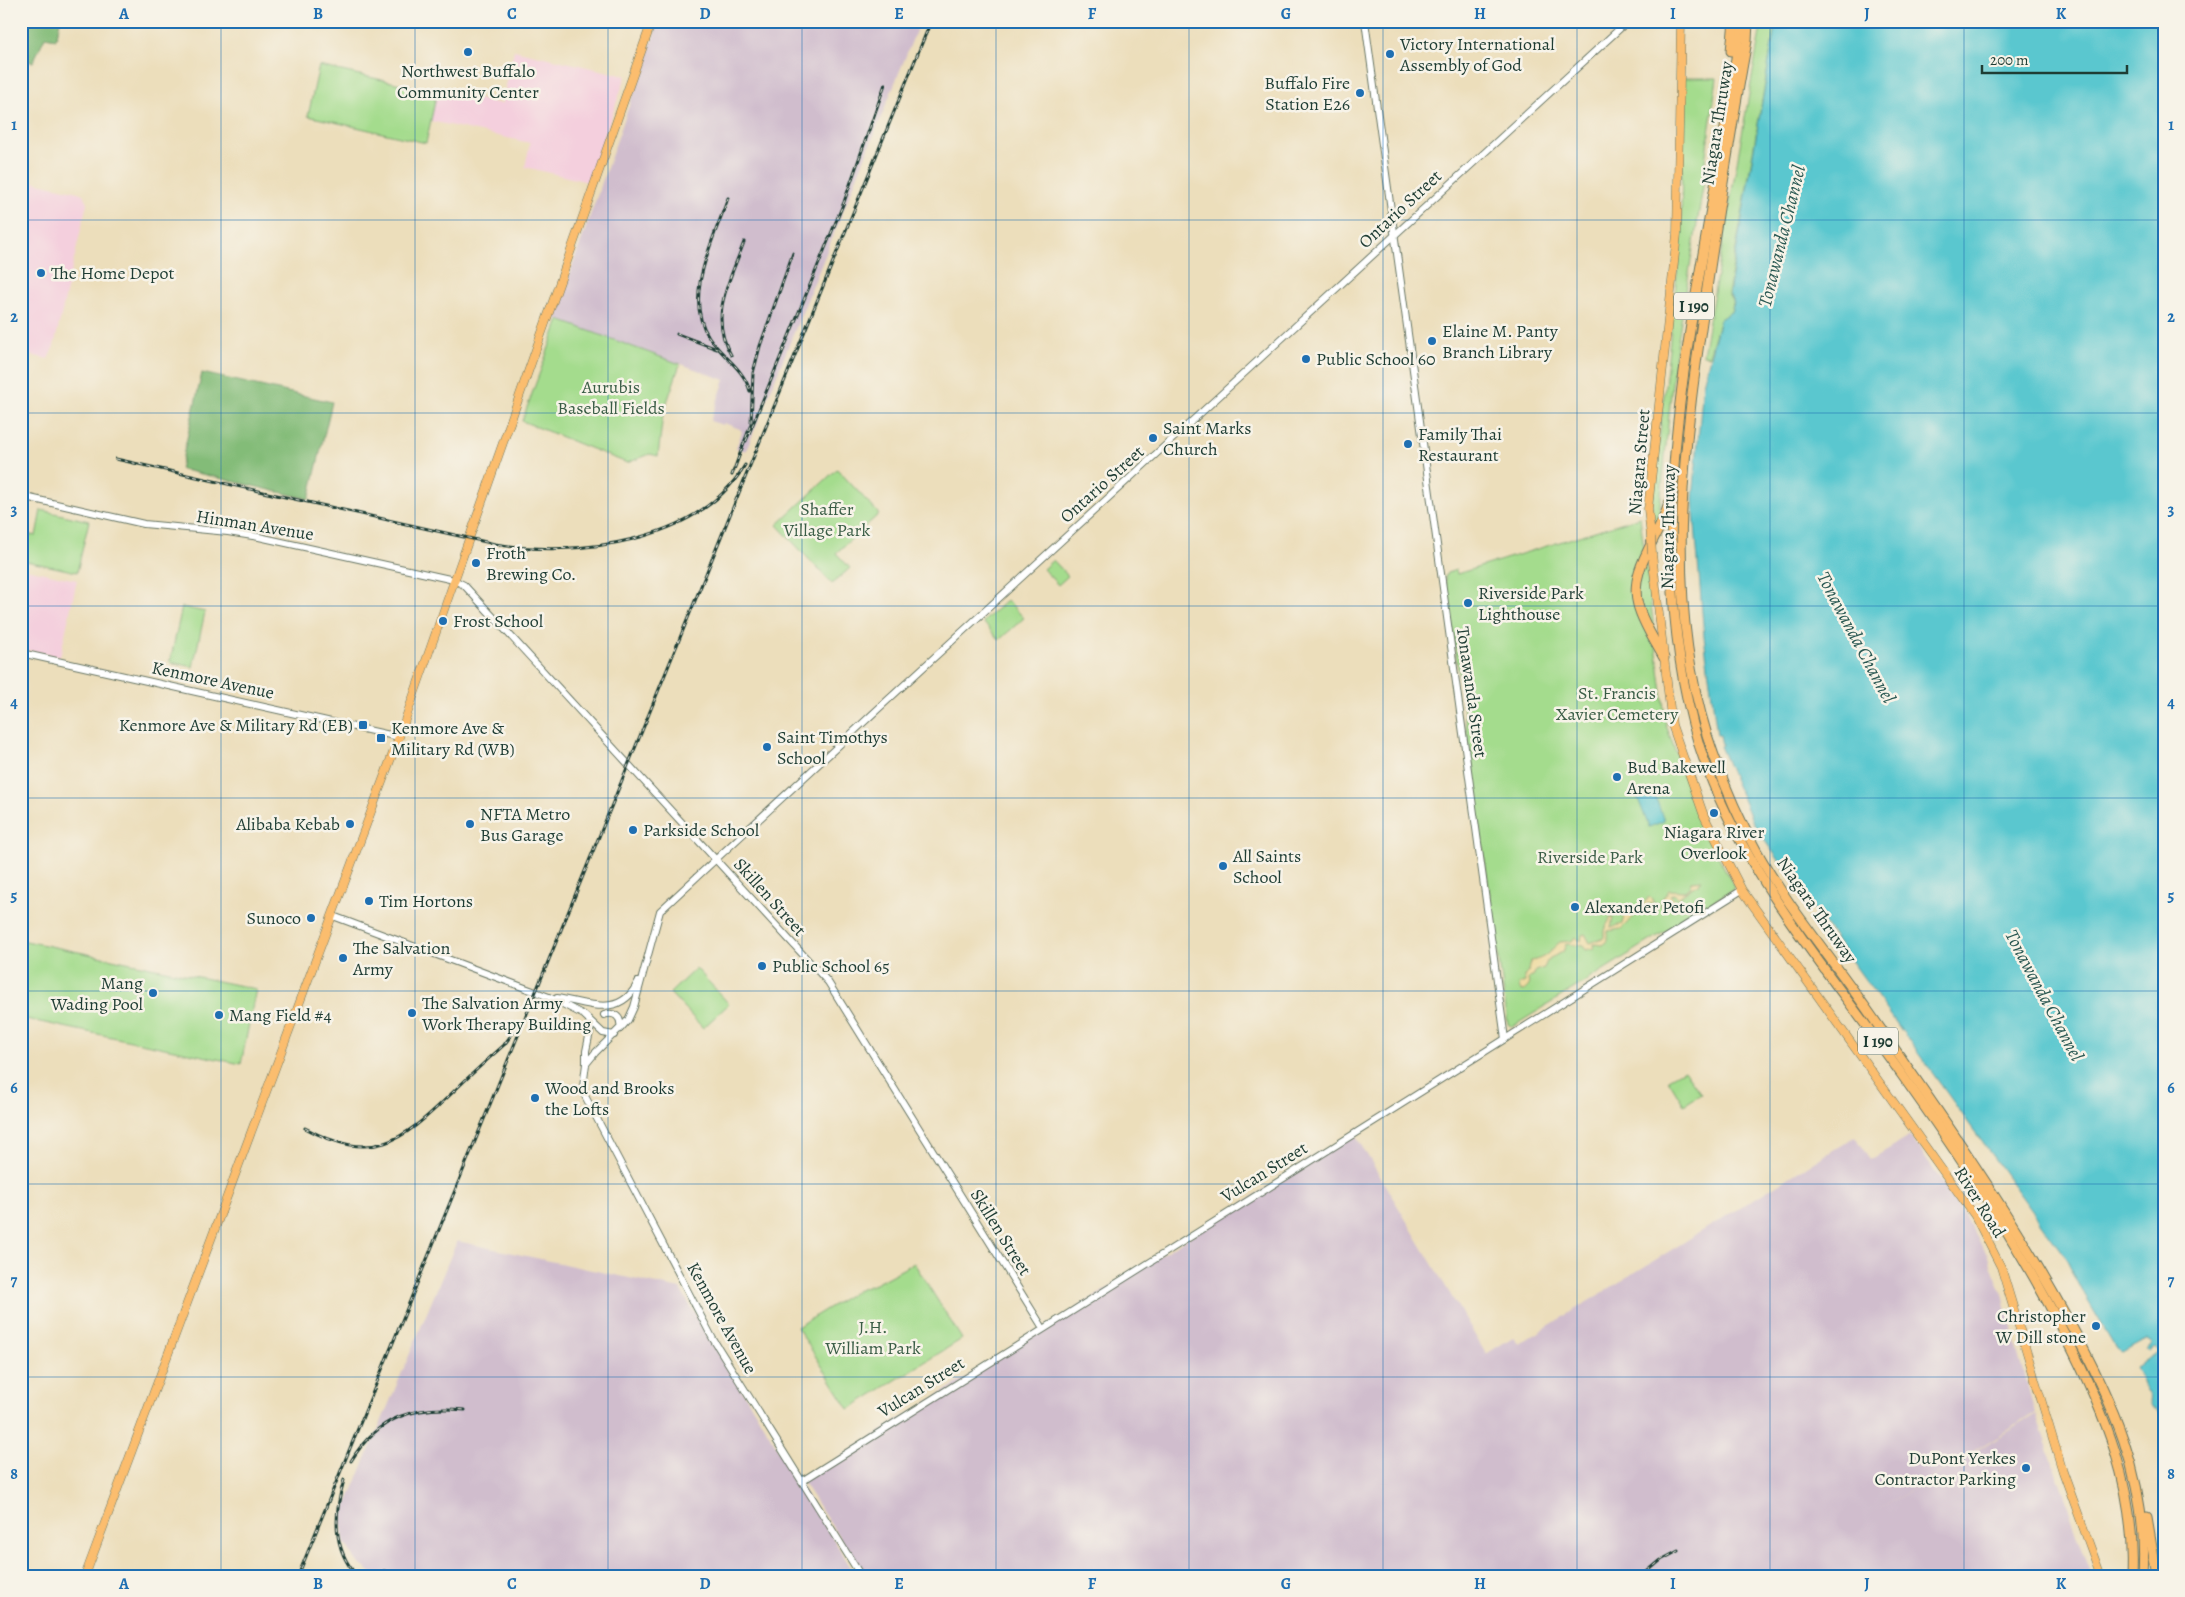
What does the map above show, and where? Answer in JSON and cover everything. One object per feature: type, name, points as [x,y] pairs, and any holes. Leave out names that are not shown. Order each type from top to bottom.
[{"type":"highway","points":[[1725,119],[1734,21]]},
{"type":"highway","name":"Niagara Thruway","points":[[1741,21],[1683,376],[1672,494],[1674,604],[1680,654],[1693,724],[1716,792],[1758,870],[1782,909],[1889,1056],[1978,1186],[2040,1286],[2090,1383],[2112,1437],[2120,1464],[2130,1512],[2133,1545],[2132,1576]]},
{"type":"highway","name":"Niagara Thruway","points":[[1748,21],[1747,41],[1693,374],[1683,475],[1684,607],[1693,676],[1702,716],[1726,786],[1757,853],[1929,1097],[2033,1256],[2101,1380],[2124,1438],[2138,1486],[2142,1518],[2143,1576]]},
{"type":"highway","points":[[1747,41],[1752,35],[1754,21]]},
{"type":"highway","points":[[1664,658],[1640,613],[1636,592],[1641,567],[1664,522],[1672,494]]},
{"type":"highway","points":[[2138,1486],[2143,1495],[2157,1576]]},
{"type":"main road","points":[[85,1576],[399,737],[652,21]]},
{"type":"main road","name":"Niagara Street","points":[[1681,21],[1677,234],[1648,503],[1652,554],[1673,732],[1712,834],[1742,890]]},
{"type":"main road","name":"River Road","points":[[1742,890],[1975,1216],[1989,1242],[2009,1291],[2063,1472],[2101,1576]]},
{"type":"street","name":"Tonawanda Street","points":[[1365,21],[1505,1039]]},
{"type":"street","name":"Ontario Street","points":[[620,1029],[628,1020],[634,1007],[660,911],[1628,21]]},
{"type":"street","name":"Hinman Avenue","points":[[21,496],[144,524],[259,537],[454,580]]},
{"type":"street","name":"Skillen Street","points":[[454,580],[469,589],[828,982],[1043,1328]]},
{"type":"street","name":"Kenmore Avenue","points":[[21,653],[399,737]]},
{"type":"street","name":"Vulcan Street","points":[[802,1481],[1742,890]]},
{"type":"street","points":[[333,916],[550,997],[584,1014],[606,1035],[614,1035]]},
{"type":"street","name":"Ontario Street","points":[[608,1011],[630,995],[645,965]]},
{"type":"street","points":[[550,997],[600,1006],[620,1019],[620,1029],[586,1064]]},
{"type":"street","points":[[594,1025],[608,1011]]},
{"type":"street","name":"Kenmore Avenue","points":[[594,1025],[586,1051],[583,1087],[585,1096],[713,1339],[861,1576]]},
{"type":"shaded area","points":[[659,21],[920,21],[746,451],[736,448],[742,432],[740,429],[724,423],[723,425],[710,421],[725,380],[554,318]]},
{"type":"shaded area","points":[[514,50],[626,76],[588,182],[525,167],[530,143],[431,121],[438,90],[502,104]]},
{"type":"shaded area","points":[[21,179],[78,192],[83,194],[87,203],[54,346],[48,359],[21,353]]},
{"type":"shaded area","points":[[21,568],[77,580],[60,657],[21,649]]},
{"type":"shaded area","points":[[1354,1133],[1486,1354],[1513,1337],[1519,1344],[1856,1136],[1870,1160],[1910,1136],[1956,1202],[1987,1254],[2003,1295],[2035,1413],[1877,1511],[2036,1414],[2092,1576],[865,1576],[802,1481]]},
{"type":"shaded area","points":[[457,1241],[680,1289],[856,1576],[376,1576],[358,1563],[344,1542],[341,1518]]},
{"type":"green space","points":[[21,21],[60,21],[56,39],[45,37],[33,62],[21,60]]},
{"type":"green space","points":[[1762,21],[1776,21],[1728,294],[1733,303],[1731,312],[1720,319],[1709,356],[1703,355]]},
{"type":"green space","points":[[319,66],[437,92],[426,143],[308,116]]},
{"type":"green space","points":[[1683,78],[1717,78],[1704,168],[1706,169],[1674,364],[1659,519],[1654,528],[1652,507],[1681,237]]},
{"type":"green space","name":"Aurubis Baseball Fields","points":[[559,320],[680,364],[663,414],[658,456],[650,454],[627,463],[522,421]]},
{"type":"green space","points":[[202,373],[332,402],[309,499],[180,469]]},
{"type":"green space","name":"Shaffer Village Park","points":[[837,469],[879,514],[836,553],[850,568],[832,584],[777,525]]},
{"type":"green space","points":[[41,510],[89,521],[77,572],[21,560],[21,533],[36,536]]},
{"type":"green space","name":"Riverside Park","points":[[1640,517],[1666,725],[1702,826],[1734,886],[1733,889],[1512,1027],[1508,1024],[1445,577],[1447,573],[1456,570],[1457,574]]},
{"type":"green space","points":[[1053,560],[1068,576],[1058,585],[1043,569]]},
{"type":"green space","points":[[1007,600],[1024,618],[999,640],[983,622]]},
{"type":"green space","points":[[182,607],[205,612],[193,667],[170,662]]},
{"type":"green space","points":[[21,940],[256,989],[241,1064],[21,1018]]},
{"type":"green space","points":[[696,968],[729,1004],[703,1028],[670,993]]},
{"type":"green space","points":[[1684,1070],[1701,1094],[1684,1105],[1668,1079]]},
{"type":"green space","name":"J.H. William Park","points":[[914,1263],[962,1339],[849,1409],[797,1327],[856,1291],[875,1284]]},
{"type":"sand","points":[[1702,880],[1684,892],[1679,898],[1674,894],[1670,895],[1676,901],[1668,906],[1647,904],[1621,929],[1608,931],[1608,941],[1603,945],[1594,944],[1594,948],[1586,950],[1583,946],[1566,944],[1563,952],[1548,959],[1544,968],[1535,971],[1534,975],[1528,978],[1529,986],[1524,991],[1520,990],[1519,984],[1525,982],[1524,975],[1529,971],[1531,961],[1544,956],[1560,942],[1572,941],[1575,937],[1581,941],[1582,935],[1585,934],[1590,943],[1604,938],[1604,930],[1611,917],[1613,918],[1611,928],[1622,924],[1626,908],[1639,909],[1649,897],[1652,898],[1653,903],[1663,905],[1661,900],[1669,890],[1684,891],[1690,887],[1691,881]]},
{"type":"water","name":"Tonawanda Channel","points":[[1776,21],[2164,21],[2164,1420],[2158,1409],[2153,1407],[2151,1397],[2135,1367],[2158,1353],[2157,1350],[2155,1348],[2148,1352],[2146,1350],[2153,1345],[2147,1341],[2140,1342],[2122,1352],[2116,1348],[2085,1296],[2066,1258],[1765,841],[1752,820],[1720,746],[1722,745],[1720,735],[1717,735],[1704,637],[1693,499],[1703,384],[1720,319],[1731,312],[1734,303],[1729,294]]},
{"type":"water","points":[[1653,790],[1664,821],[1649,827],[1637,796]]},
{"type":"railway","points":[[298,1576],[931,21]]},
{"type":"railway","points":[[746,441],[844,202],[885,84]]},
{"type":"railway","points":[[728,198],[703,268],[699,286],[699,304],[701,321],[709,337],[742,375],[750,391]]},
{"type":"railway","points":[[731,355],[724,340],[721,312],[728,284],[744,242]]},
{"type":"railway","points":[[732,475],[751,424],[753,373],[760,346],[793,253]]},
{"type":"railway","points":[[677,334],[717,349]]},
{"type":"railway","points":[[116,459],[495,544],[527,548],[562,549],[598,546],[633,539],[667,528],[698,512],[724,491],[745,465]]},
{"type":"railway","points":[[305,1128],[329,1139],[349,1145],[368,1146],[384,1143],[400,1136],[432,1112],[504,1045],[515,1030]]},
{"type":"railway","points":[[351,1461],[373,1433],[399,1417],[414,1412],[430,1410],[465,1410]]},
{"type":"railway","points":[[344,1480],[338,1505],[337,1530],[343,1554],[357,1576]]},
{"type":"railway","points":[[1642,1576],[1661,1560],[1678,1551]]},
{"type":"railway","points":[[384,1571],[409,1576]]},
{"type":"place","name":"Northwest Buffalo Community Center","points":[[468,52]]},
{"type":"place","name":"Victory International Assembly of God","points":[[1390,54]]},
{"type":"place","name":"Buffalo Fire Station E26","points":[[1360,93]]},
{"type":"place","name":"The Home Depot","points":[[41,273]]},
{"type":"place","name":"Elaine M. Panty Branch Library","points":[[1432,341]]},
{"type":"place","name":"Public School 60","points":[[1306,359]]},
{"type":"place","name":"Saint Marks Church","points":[[1153,438]]},
{"type":"place","name":"Family Thai Restaurant","points":[[1408,444]]},
{"type":"place","name":"Froth Brewing Co.","points":[[476,563]]},
{"type":"place","name":"Riverside Park Lighthouse","points":[[1468,603]]},
{"type":"place","name":"Frost School","points":[[443,621]]},
{"type":"place","name":"Kenmore Ave & Military Rd (EB)","points":[[363,725]]},
{"type":"place","name":"Kenmore Ave & Military Rd (WB)","points":[[381,738]]},
{"type":"place","name":"Saint Timothys School","points":[[767,747]]},
{"type":"place","name":"Bud Bakewell Arena","points":[[1617,777]]},
{"type":"place","name":"Niagara River Overlook","points":[[1714,813]]},
{"type":"place","name":"Alibaba Kebab","points":[[350,824]]},
{"type":"place","name":"NFTA Metro Bus Garage","points":[[470,824]]},
{"type":"place","name":"Parkside School","points":[[633,830]]},
{"type":"place","name":"All Saints School","points":[[1223,866]]},
{"type":"place","name":"Tim Hortons","points":[[369,901]]},
{"type":"place","name":"Alexander Petofi","points":[[1575,907]]},
{"type":"place","name":"Sunoco","points":[[311,918]]},
{"type":"place","name":"The Salvation Army","points":[[343,958]]},
{"type":"place","name":"Public School 65","points":[[762,966]]},
{"type":"place","name":"Mang Wading Pool","points":[[153,993]]},
{"type":"place","name":"The Salvation Army Work Therapy Building","points":[[412,1013]]},
{"type":"place","name":"Mang Field #4","points":[[219,1015]]},
{"type":"place","name":"Wood and Brooks the Lofts","points":[[535,1098]]},
{"type":"place","name":"Christopher W Dill stone","points":[[2096,1326]]},
{"type":"place","name":"DuPont Yerkes Contractor Parking","points":[[2026,1468]]},
{"type":"park label","name":"St. Francis Xavier Cemetery","points":[[1617,703]]}]
